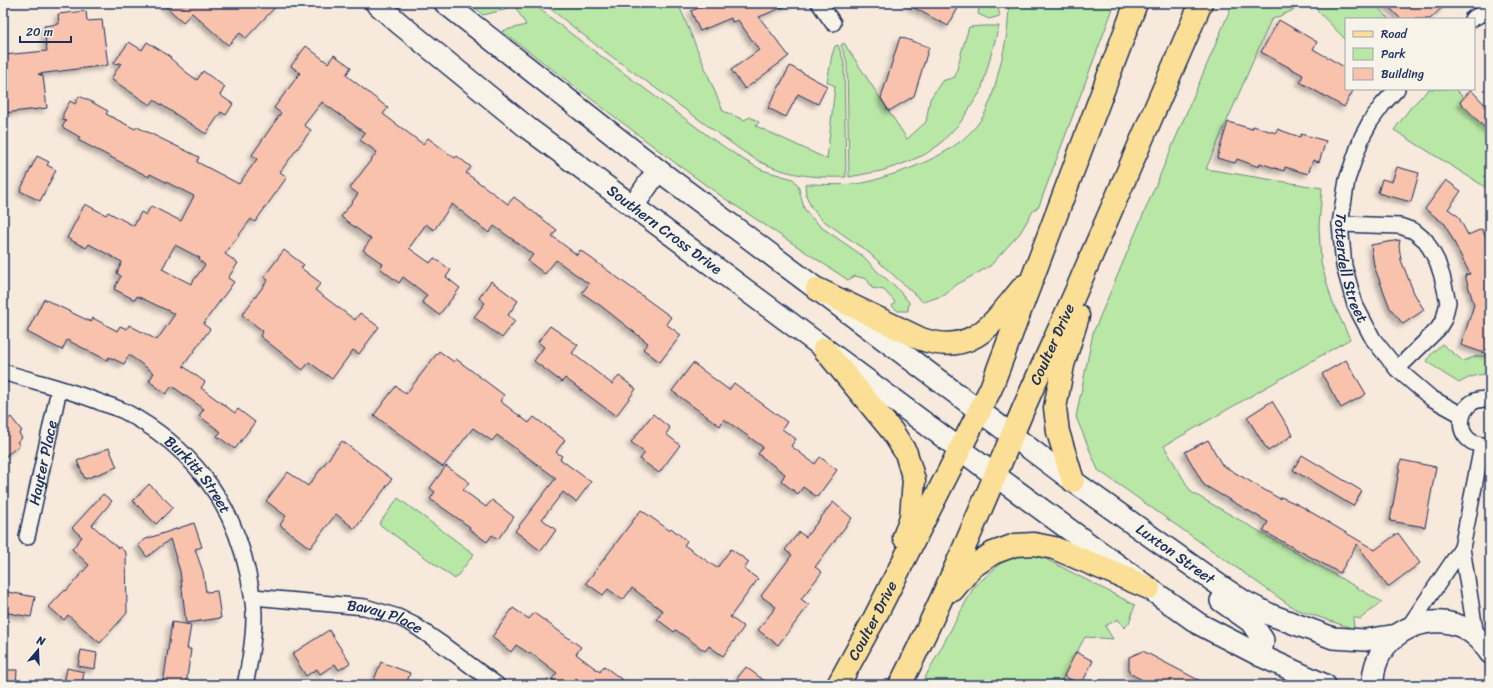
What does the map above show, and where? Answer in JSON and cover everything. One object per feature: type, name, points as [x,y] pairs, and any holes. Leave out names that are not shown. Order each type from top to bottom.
[{"type":"main road","name":"Southern Cross Drive","points":[[376,3],[529,129],[960,449]]},
{"type":"main road","points":[[446,3],[658,170],[979,410]]},
{"type":"main road","name":"Coulter Drive","points":[[838,685],[991,388],[1136,3]]},
{"type":"main road","name":"Coulter Drive","points":[[900,685],[937,609],[996,476],[1087,267],[1143,133],[1201,3]]},
{"type":"main road","points":[[633,206],[658,170]]},
{"type":"main road","points":[[1073,481],[1058,432],[1056,408],[1063,365],[1077,322],[1087,267]]},
{"type":"main road","points":[[817,289],[921,340],[935,344],[955,344],[974,338],[987,329],[1034,275]]},
{"type":"main road","points":[[824,349],[892,432],[906,453],[914,480],[911,517],[872,621]]},
{"type":"main road","name":"Luxton Street","points":[[979,410],[1073,481],[1171,549],[1219,585],[1245,602],[1271,615],[1333,638],[1365,640],[1402,632],[1431,622],[1443,622],[1454,624],[1466,629],[1485,645]]},
{"type":"main road","points":[[960,449],[1199,624],[1261,656],[1325,685]]},
{"type":"main road","points":[[937,609],[972,567],[993,553],[1015,545],[1034,544],[1054,548],[1149,588]]},
{"type":"main road","points":[[1171,549],[1193,581],[1251,622],[1263,640],[1261,656]]},
{"type":"main road","points":[[1373,685],[1376,663],[1388,643],[1402,632]]},
{"type":"street","points":[[819,3],[832,23]]},
{"type":"street","points":[[1474,18],[1481,14],[1490,12]]},
{"type":"street","name":"Totterdell Street","points":[[1393,93],[1370,122],[1362,137],[1347,180],[1340,224],[1344,266],[1355,305],[1373,340],[1397,369],[1431,398],[1462,415]]},
{"type":"street","points":[[1340,224],[1400,226],[1414,231],[1426,241],[1437,261],[1448,302],[1444,319],[1438,329],[1397,369]]},
{"type":"street","name":"Burkitt Street","points":[[3,372],[87,397],[123,411],[156,431],[186,456],[212,487],[234,525],[244,552],[253,597],[254,615],[252,652],[245,685]]},
{"type":"street","name":"Hayter Place","points":[[27,537],[59,389]]},
{"type":"street","points":[[1402,632],[1462,548],[1486,445],[1469,440],[1465,435],[1462,429],[1462,415],[1467,407],[1475,401],[1485,399],[1490,400]]},
{"type":"street","points":[[1462,548],[1485,645]]},
{"type":"street","name":"Bavay Place","points":[[253,597],[365,606],[398,617],[414,625],[438,641],[497,685]]},
{"type":"green space","points":[[470,3],[513,3],[504,10],[483,15]]},
{"type":"green space","points":[[513,3],[532,3],[711,138],[762,170],[793,179],[798,185],[804,208],[809,215],[821,227],[863,256],[879,273],[895,286],[909,302],[908,311],[898,311],[892,306],[895,302],[884,290],[872,288],[867,279],[855,276],[848,280],[724,198],[678,165],[502,31],[526,25]]},
{"type":"green space","points":[[543,3],[678,3],[723,111],[744,120],[750,117],[759,122],[756,126],[827,159],[835,86],[827,82],[832,55],[835,46],[838,45],[844,62],[846,177],[825,177],[795,174],[756,160],[596,45]]},
{"type":"green space","points":[[980,3],[997,3],[1000,16],[989,19],[978,14]]},
{"type":"green space","points":[[1008,3],[1115,3],[1039,206],[1033,211],[1020,233],[990,266],[956,285],[945,295],[923,302],[868,252],[821,219],[811,207],[806,195],[805,184],[834,185],[863,183],[876,180],[934,158],[957,144],[976,126],[984,115],[994,91],[1007,35]]},
{"type":"green space","points":[[1233,3],[1309,3],[1271,20],[1206,169],[1322,188],[1319,226],[1321,263],[1332,301],[1350,339],[1164,446],[1191,492],[1382,602],[1360,619],[1353,617],[1354,629],[1295,609],[1098,470],[1076,417],[1093,333]]},
{"type":"green space","points":[[1310,3],[1374,3],[1388,18],[1345,18],[1345,39]]},
{"type":"green space","points":[[999,26],[981,91],[960,123],[939,145],[924,155],[881,171],[849,177],[847,62],[841,45],[844,43],[907,139],[926,122],[930,99],[942,81],[955,77],[969,27]]},
{"type":"green space","points":[[1428,90],[1456,90],[1490,125],[1490,190],[1394,130],[1411,107]]},
{"type":"green space","points":[[1442,344],[1463,361],[1477,356],[1490,356],[1490,374],[1474,376],[1459,383],[1443,373],[1427,361],[1432,353]]},
{"type":"green space","points":[[398,498],[474,554],[455,579],[379,524]]},
{"type":"green space","points":[[1017,555],[1040,556],[1135,605],[1129,623],[1124,628],[1118,619],[1105,626],[1113,639],[1085,637],[1059,685],[921,685],[974,587],[1001,563]]},
{"type":"building","points":[[162,3],[279,3],[246,38],[240,33],[228,45],[192,13],[183,22]]},
{"type":"building","points":[[709,3],[793,3],[759,17],[789,56],[745,89],[731,70],[759,50],[738,20],[732,22],[731,18],[700,31],[691,11]]},
{"type":"building","points":[[905,3],[948,3],[958,8],[948,26]]},
{"type":"building","points":[[1385,3],[1447,3],[1431,18],[1400,18]]},
{"type":"building","points":[[86,11],[87,21],[102,20],[108,65],[38,74],[43,76],[47,108],[3,113],[3,55],[47,51],[44,26],[59,24],[58,14]]},
{"type":"building","points":[[1279,20],[1317,42],[1313,49],[1345,67],[1345,90],[1353,90],[1344,107],[1300,82],[1303,75],[1261,52]]},
{"type":"building","points":[[900,37],[929,47],[914,96],[889,111],[881,98]]},
{"type":"building","points":[[129,42],[142,50],[147,42],[171,57],[170,58],[197,80],[203,71],[225,87],[220,95],[233,104],[226,115],[221,112],[206,134],[154,100],[150,105],[111,79],[121,63],[113,64]]},
{"type":"building","points":[[306,46],[328,63],[334,55],[351,67],[346,75],[388,108],[383,114],[423,144],[428,138],[455,158],[457,156],[471,167],[466,173],[508,204],[514,197],[557,230],[552,236],[577,255],[580,250],[671,317],[666,324],[681,335],[660,362],[643,349],[648,343],[582,293],[589,284],[556,260],[545,274],[528,261],[533,255],[519,244],[494,226],[489,233],[452,204],[434,230],[426,224],[409,248],[430,263],[434,258],[451,270],[446,277],[460,288],[439,315],[422,302],[427,295],[403,277],[399,283],[380,268],[383,264],[363,250],[371,239],[341,217],[358,194],[350,188],[377,152],[360,140],[365,133],[322,102],[304,125],[311,130],[280,172],[287,177],[255,222],[251,219],[225,254],[238,263],[228,278],[234,282],[203,324],[210,329],[183,366],[205,382],[201,388],[235,413],[238,409],[255,422],[235,449],[217,436],[221,432],[199,416],[204,409],[172,386],[166,394],[149,381],[154,373],[129,355],[124,364],[109,357],[107,360],[67,340],[62,350],[27,332],[44,299],[91,322],[93,318],[117,331],[120,326],[127,329],[129,325],[157,340],[175,314],[137,296],[135,300],[114,289],[121,276],[117,273],[122,262],[89,244],[86,248],[67,238],[85,204],[106,215],[108,212],[134,226],[141,212],[146,215],[151,206],[181,221],[194,196],[150,174],[149,177],[78,140],[80,137],[62,127],[66,121],[63,120],[63,114],[70,101],[75,104],[79,96],[88,100],[108,111],[106,114],[135,129],[137,127],[199,157],[197,162],[239,184],[257,159],[252,155],[281,113],[274,108],[300,73],[291,66]],"holes":[[[175,245],[200,258],[199,260],[205,265],[191,284],[162,269]]]},
{"type":"building","points":[[790,66],[827,86],[818,104],[798,94],[786,117],[768,108]]},
{"type":"building","points":[[1471,90],[1490,110],[1490,133],[1460,102]]},
{"type":"building","points":[[1228,122],[1252,129],[1253,126],[1276,133],[1277,129],[1300,137],[1301,134],[1326,141],[1319,162],[1313,160],[1308,174],[1285,167],[1284,171],[1260,163],[1259,167],[1237,159],[1235,163],[1217,158]]},
{"type":"building","points":[[37,156],[49,162],[47,165],[56,170],[40,201],[20,191]]},
{"type":"building","points":[[1397,167],[1419,173],[1411,202],[1378,193],[1382,179],[1392,182]]},
{"type":"building","points":[[1446,180],[1461,191],[1448,209],[1458,216],[1468,235],[1482,229],[1490,246],[1490,355],[1461,345],[1474,305],[1465,275],[1470,274],[1445,224],[1425,209]]},
{"type":"building","points":[[1400,240],[1399,246],[1401,260],[1414,293],[1424,310],[1403,324],[1390,308],[1374,266],[1371,245]]},
{"type":"building","points":[[284,250],[304,265],[301,268],[321,283],[315,290],[355,320],[360,313],[379,327],[359,354],[353,350],[332,379],[309,362],[303,370],[260,336],[263,331],[242,315],[268,280],[264,277]]},
{"type":"building","points":[[491,281],[518,301],[508,315],[515,321],[502,338],[474,317],[485,303],[479,298]]},
{"type":"building","points":[[550,326],[578,345],[572,353],[612,384],[619,376],[636,389],[616,416],[565,378],[562,382],[534,361],[544,347],[538,342]]},
{"type":"building","points":[[439,351],[454,362],[456,359],[504,395],[500,401],[529,423],[534,417],[565,440],[556,452],[562,456],[560,459],[591,482],[576,502],[563,492],[542,519],[556,530],[541,551],[515,531],[556,478],[497,435],[492,441],[473,428],[443,467],[374,415],[396,386],[406,394]]},
{"type":"building","points":[[1346,360],[1366,394],[1341,408],[1322,374]]},
{"type":"building","points":[[693,363],[729,390],[734,383],[787,422],[782,429],[796,439],[791,446],[815,464],[820,457],[837,470],[817,497],[803,487],[798,494],[781,481],[785,474],[758,454],[763,447],[724,419],[720,426],[672,391]]},
{"type":"building","points":[[1272,401],[1293,435],[1268,451],[1247,417]]},
{"type":"building","points":[[653,414],[670,428],[666,434],[680,445],[659,473],[640,459],[645,453],[631,442]]},
{"type":"building","points":[[11,417],[22,431],[19,433],[22,438],[17,442],[20,445],[3,458],[3,423]]},
{"type":"building","points":[[1208,440],[1222,465],[1280,499],[1281,497],[1299,505],[1375,550],[1398,533],[1420,563],[1388,587],[1357,544],[1340,573],[1263,531],[1268,522],[1204,485],[1185,452]]},
{"type":"building","points":[[342,441],[392,479],[355,529],[336,514],[310,548],[280,525],[286,516],[266,501],[288,472],[308,486]]},
{"type":"building","points":[[109,448],[117,467],[85,479],[77,461]]},
{"type":"building","points":[[1302,455],[1362,491],[1353,506],[1293,470]]},
{"type":"building","points":[[1401,460],[1436,467],[1425,527],[1390,521]]},
{"type":"building","points":[[446,466],[469,482],[463,490],[486,507],[492,500],[514,517],[498,539],[492,535],[487,542],[469,529],[470,527],[430,499],[435,492],[430,488]]},
{"type":"building","points":[[149,484],[173,507],[156,524],[133,501]]},
{"type":"building","points":[[103,494],[112,501],[92,525],[118,548],[120,547],[126,553],[127,613],[100,643],[68,615],[64,620],[49,607],[65,590],[66,591],[89,565],[72,549],[82,537],[72,528]]},
{"type":"building","points":[[833,502],[852,518],[815,567],[822,572],[801,599],[809,605],[778,645],[758,630],[776,607],[761,596],[792,555],[785,550],[799,532],[806,537]]},
{"type":"building","points":[[641,510],[669,530],[671,528],[687,541],[684,545],[717,568],[731,549],[749,562],[744,569],[758,579],[730,617],[744,627],[723,656],[709,646],[705,651],[676,630],[674,632],[657,619],[663,611],[632,588],[623,600],[608,589],[603,595],[586,583]]},
{"type":"building","points":[[194,523],[202,547],[195,549],[203,572],[206,592],[217,591],[221,618],[186,623],[180,571],[170,539],[147,557],[138,545],[146,539]]},
{"type":"building","points":[[3,591],[35,597],[31,617],[3,612]]},
{"type":"building","points":[[513,608],[529,619],[534,613],[581,647],[576,654],[600,672],[604,666],[629,685],[560,685],[552,679],[557,673],[531,653],[530,654],[516,645],[511,652],[492,637]]},
{"type":"building","points":[[172,622],[191,625],[187,649],[191,649],[186,685],[163,685]]},
{"type":"building","points":[[329,630],[350,663],[339,670],[335,664],[320,674],[317,669],[306,676],[292,654]]},
{"type":"building","points":[[81,650],[97,653],[95,669],[78,666]]},
{"type":"building","points":[[1143,651],[1208,685],[1152,685],[1129,673],[1129,657]]},
{"type":"building","points":[[1076,652],[1093,661],[1081,685],[1064,676]]},
{"type":"building","points":[[381,662],[410,673],[406,685],[372,685]]},
{"type":"building","points":[[746,667],[770,685],[732,685]]},
{"type":"building","points":[[67,668],[84,672],[82,685],[64,685]]},
{"type":"building","points":[[3,670],[17,670],[16,685],[3,685]]}]
